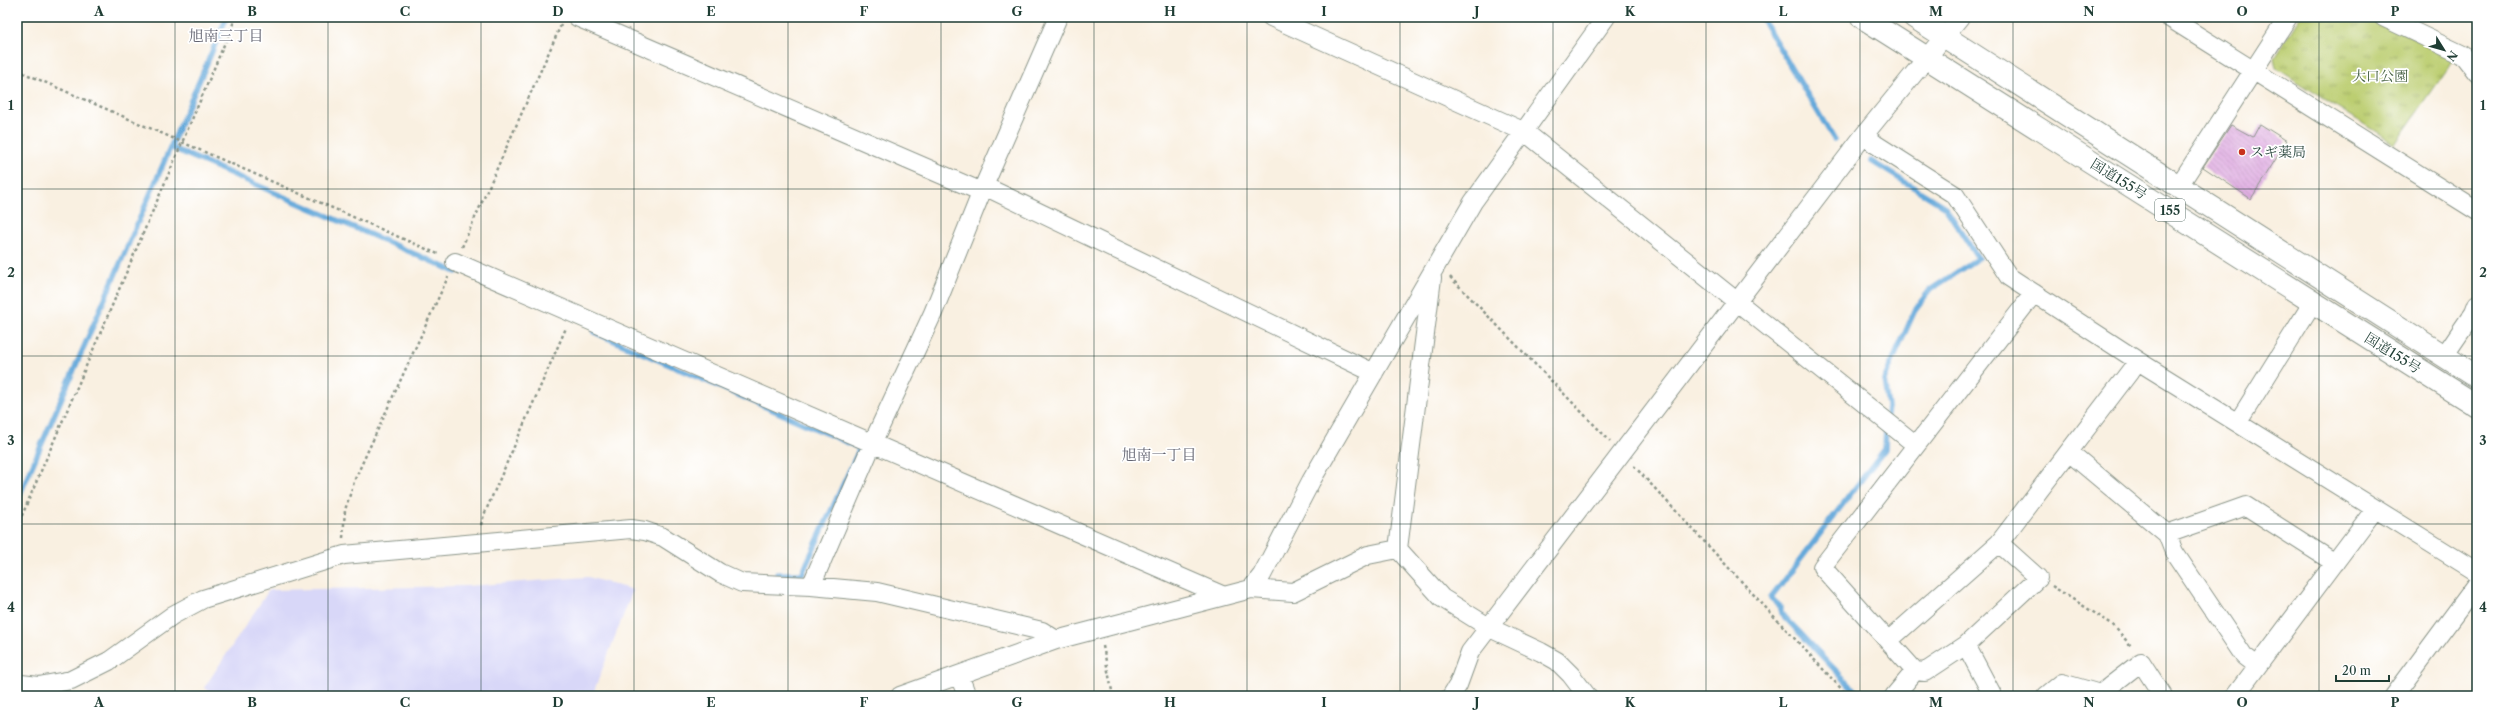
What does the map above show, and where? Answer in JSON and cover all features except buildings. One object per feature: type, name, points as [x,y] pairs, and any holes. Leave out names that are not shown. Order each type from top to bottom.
[{"type":"highway","name":"国道155号","points":[[1862,17],[2477,406]]},
{"type":"highway","name":"国道155号","points":[[1914,17],[2477,377]]},
{"type":"street","points":[[577,17],[983,189],[1374,373]]},
{"type":"street","points":[[812,586],[873,442],[933,313],[983,189],[1058,17]]},
{"type":"street","points":[[1272,17],[1526,132],[1916,445]]},
{"type":"street","points":[[1251,589],[1262,575],[1311,480],[1473,202],[1526,132],[1606,17]]},
{"type":"street","points":[[1451,696],[1458,685],[1470,652],[1490,628],[1737,300],[1864,135],[1960,17]]},
{"type":"street","points":[[2168,17],[2477,211]]},
{"type":"street","points":[[2178,187],[2288,17]]},
{"type":"street","points":[[2383,17],[2463,55],[2477,74]]},
{"type":"street","points":[[1864,135],[1875,144],[1955,195],[2009,276],[2138,361],[2477,572]]},
{"type":"street","points":[[455,262],[574,312],[1224,596]]},
{"type":"street","points":[[1435,266],[1398,550],[1442,598],[1490,628],[1542,652],[1557,661],[1588,696]]},
{"type":"street","points":[[1999,543],[2038,578],[1966,645],[1925,672],[1915,671],[1822,567],[2034,293]]},
{"type":"street","points":[[2238,422],[2314,302]]},
{"type":"street","points":[[2444,356],[2476,310]]},
{"type":"street","points":[[1888,641],[1999,543],[2138,361]]},
{"type":"street","points":[[2069,452],[2167,534],[2174,552],[2244,656],[2256,666]]},
{"type":"street","points":[[2167,534],[2246,506],[2335,563]]},
{"type":"street","points":[[2235,696],[2375,509]]},
{"type":"street","points":[[17,686],[21,684],[39,686],[71,680],[110,661],[173,615],[197,602],[233,588],[344,556],[594,531],[645,530],[663,537],[720,573],[742,584],[812,586],[877,592],[1042,631],[1056,640]]},
{"type":"street","points":[[900,696],[1056,640],[1251,589],[1293,592],[1368,555],[1398,550]]},
{"type":"street","points":[[2394,696],[2477,584]]},
{"type":"street","points":[[1966,645],[1993,696]]},
{"type":"street","points":[[2046,696],[2062,683],[2100,694],[2141,662],[2162,696]]},
{"type":"street","points":[[1894,696],[1915,671]]},
{"type":"street","points":[[959,675],[967,696]]},
{"type":"path","points":[[17,527],[236,17]]},
{"type":"path","points":[[344,556],[342,530],[345,510],[355,479],[455,262],[564,17]]},
{"type":"path","points":[[17,70],[455,262]]},
{"type":"path","points":[[1435,266],[1622,453],[1848,696]]},
{"type":"path","points":[[485,541],[481,528],[484,515],[574,312]]},
{"type":"path","points":[[2038,578],[2112,624],[2120,631],[2141,662]]},
{"type":"path","points":[[1099,629],[1114,696]]},
{"type":"shaded area","points":[[588,577],[633,590],[592,696],[220,696],[204,688],[269,590],[467,586]]},
{"type":"green space","name":"大口公園","points":[[2300,17],[2371,17],[2455,58],[2395,144],[2276,68],[2274,58]]},
{"type":"waterway","points":[[17,501],[227,17]]},
{"type":"waterway","points":[[1761,17],[1834,139]]},
{"type":"waterway","points":[[170,147],[456,272]]},
{"type":"waterway","points":[[1871,161],[1945,207],[1978,258],[1930,290],[1916,308],[1884,380],[1888,406],[1887,416]]},
{"type":"waterway","points":[[594,332],[860,448],[802,574],[777,574]]},
{"type":"waterway","points":[[1860,696],[1781,613],[1781,607],[1771,598],[1885,449],[1886,425]]},
{"type":"place","name":"スギ薬局","points":[[2242,152]]},
{"type":"district","name":"旭南三丁目","points":[[226,35]]},
{"type":"district","name":"旭南一丁目","points":[[1159,454]]}]
